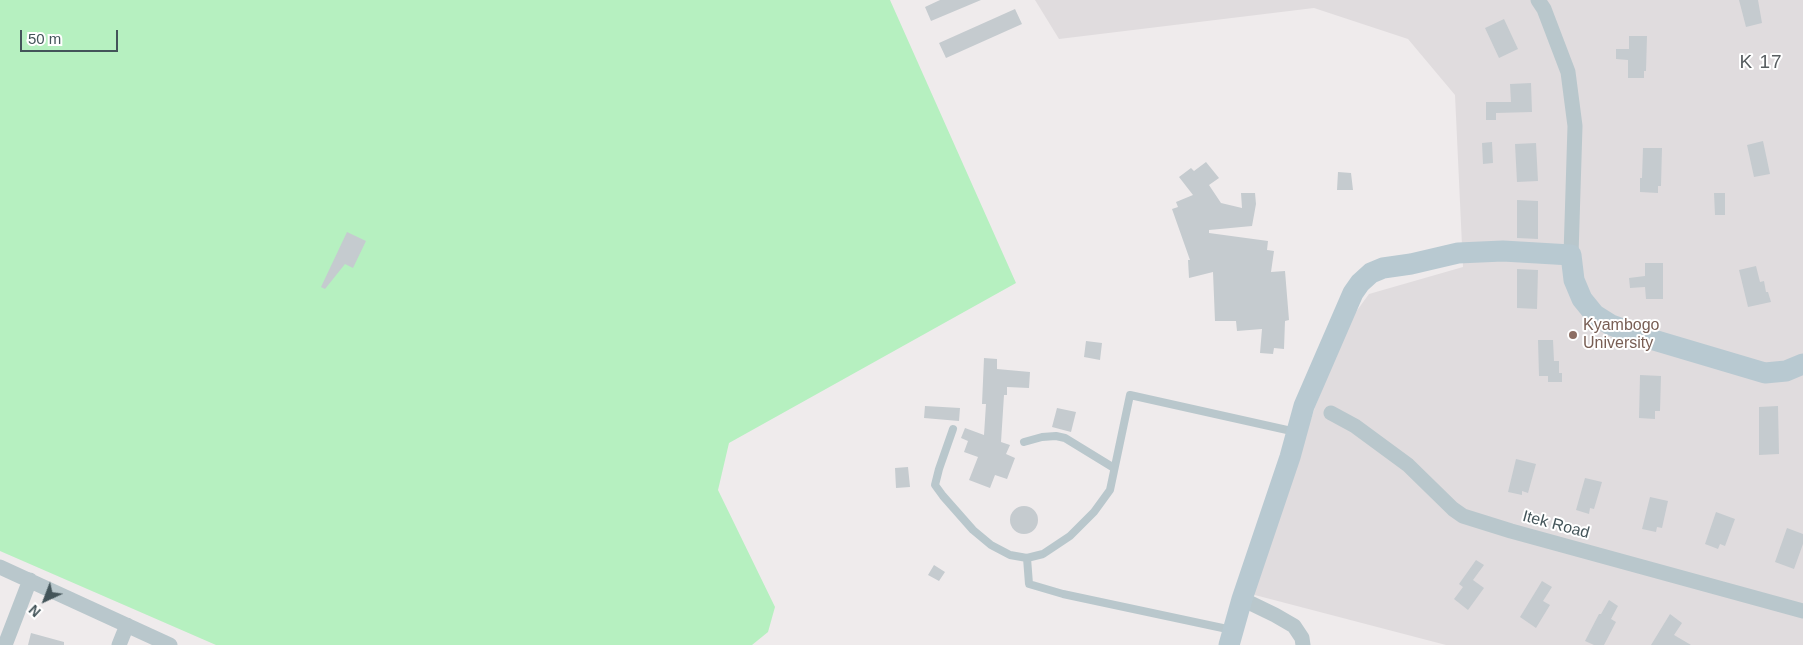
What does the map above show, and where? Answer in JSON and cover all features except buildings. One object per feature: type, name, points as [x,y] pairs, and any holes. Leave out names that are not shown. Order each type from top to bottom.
[{"type":"street","points":[[1538,0],[1544,9],[1568,72],[1574,117],[1574,204],[1571,255],[1574,280],[1582,299],[1595,315],[1611,325],[1647,338],[1765,373],[1786,371],[1803,364]]},
{"type":"street","points":[[1232,638],[1242,599],[1290,457],[1304,406],[1353,293],[1360,283],[1370,273],[1383,268],[1411,264],[1458,253],[1504,251],[1571,255]]},
{"type":"street","name":"Itek Road","points":[[1331,413],[1355,426],[1408,464],[1453,509],[1463,516],[1511,531],[1803,611]]},
{"type":"street","points":[[0,566],[170,645]]},
{"type":"street","points":[[4,645],[30,580]]},
{"type":"street","points":[[1242,599],[1294,626],[1302,638],[1303,645]]},
{"type":"street","points":[[119,645],[127,625]]},
{"type":"lane","points":[[953,429],[935,485],[973,530],[991,546],[1010,555],[1028,558],[1043,554],[1070,536],[1094,512],[1110,490],[1130,395],[1296,432]]},
{"type":"lane","points":[[1024,442],[1042,436],[1065,438],[1114,468]]},
{"type":"lane","points":[[1028,558],[1029,584],[1232,638]]},
{"type":"shaded area","name":"Kyambogo University","points":[[1035,0],[1803,0],[1803,645],[1446,645],[1251,594],[1315,407],[1350,320],[1369,294],[1463,267],[1455,95],[1408,39],[1314,8],[1059,39]]},
{"type":"green space","points":[[0,0],[890,0],[1016,283],[729,443],[718,490],[775,607],[768,632],[752,645],[216,645],[0,551]]},
{"type":"place","name":"Kyambogo University","points":[[1573,335]]},
{"type":"district","name":"K 17","points":[[1761,63]]}]
